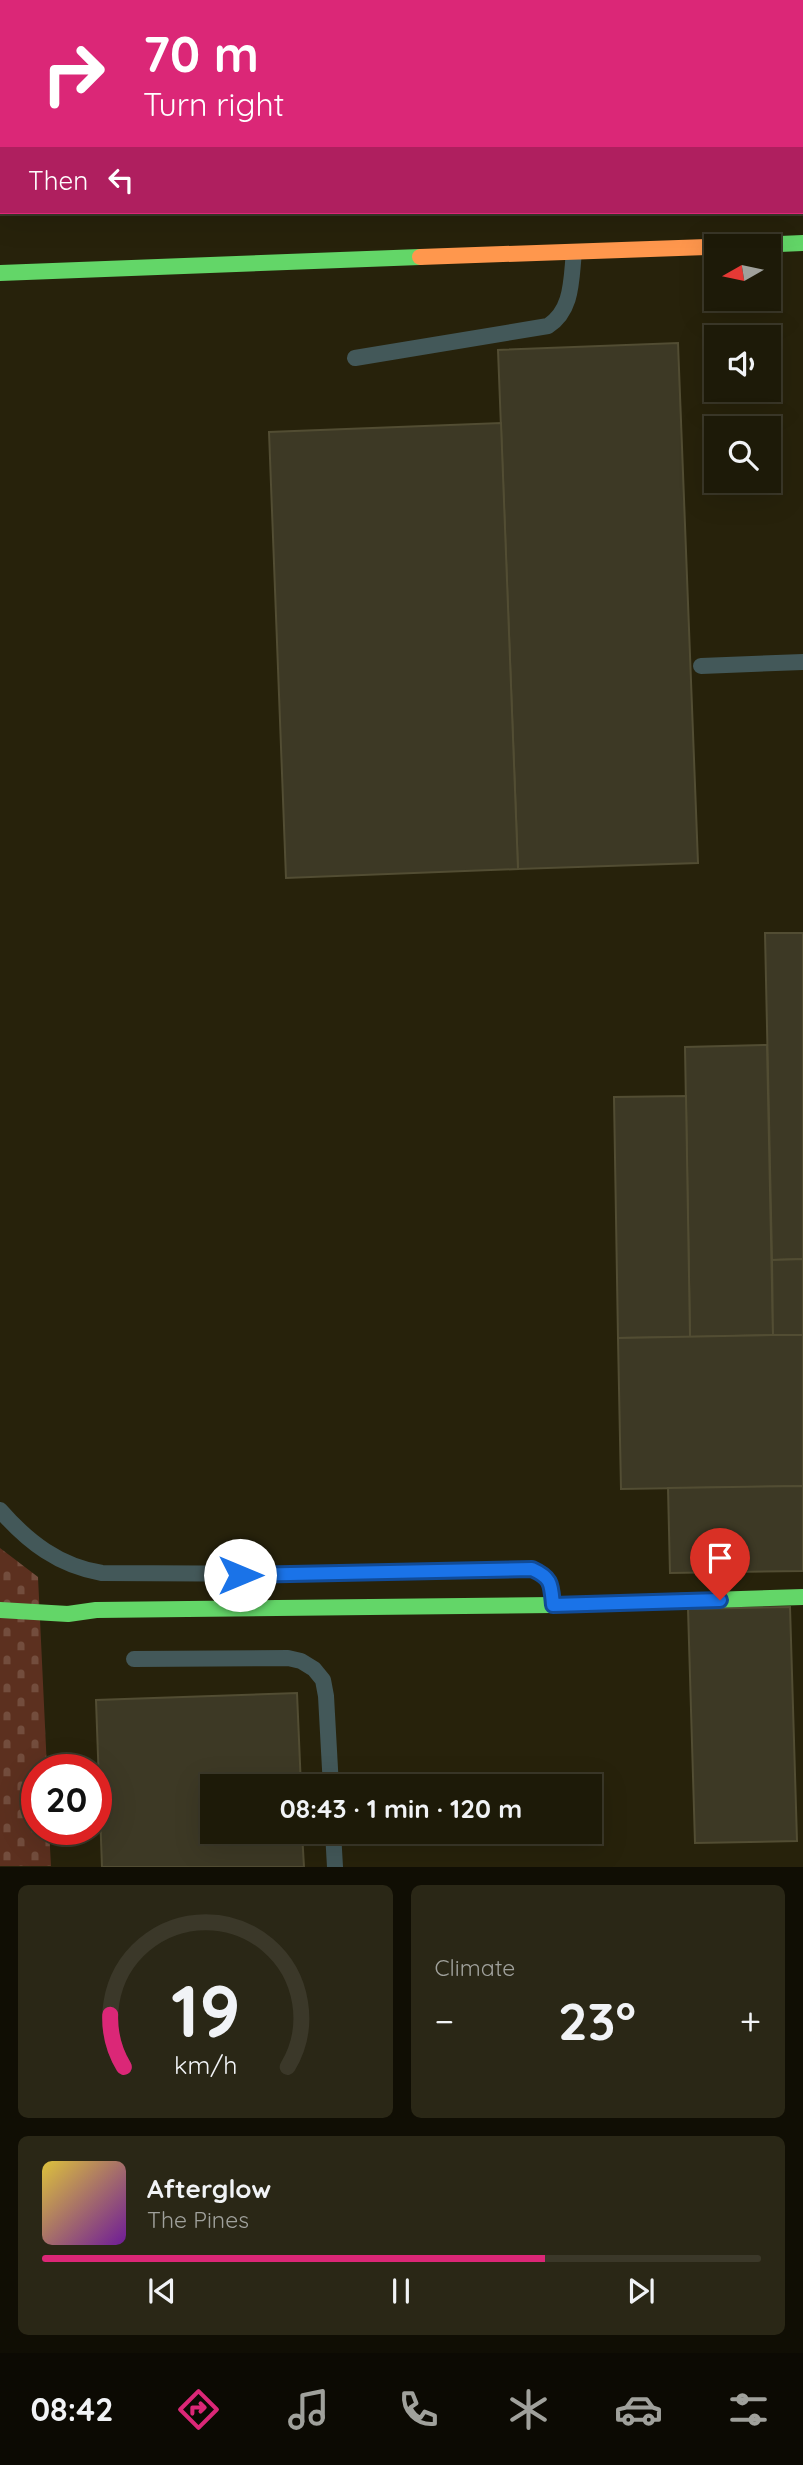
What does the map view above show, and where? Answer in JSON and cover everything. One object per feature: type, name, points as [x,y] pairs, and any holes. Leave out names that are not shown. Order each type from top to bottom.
[{"type":"street","points":[[0,272],[803,243]]},
{"type":"street","points":[[0,1610],[68,1614],[96,1611],[553,1605],[803,1597]]},
{"type":"lane","points":[[355,358],[548,326],[560,318],[567,304],[574,252]]},
{"type":"lane","points":[[701,666],[803,662]]},
{"type":"lane","points":[[0,1510],[21,1533],[56,1559],[92,1572],[172,1575],[532,1569],[545,1575],[551,1585],[553,1605]]},
{"type":"lane","points":[[134,1659],[288,1658],[301,1661],[323,1680],[330,1774]]},
{"type":"lane","points":[[334,1844],[335,1867]]},
{"type":"green space","points":[[0,1548],[38,1577],[46,1754],[21,1754],[21,1845],[50,1845],[51,1866],[0,1866]]},
{"type":"building","points":[[678,343],[698,863],[518,869],[498,350]]},
{"type":"building","points":[[501,423],[518,869],[286,878],[269,432]]},
{"type":"building","points":[[765,933],[803,933],[803,1259],[772,1260]]},
{"type":"building","points":[[767,1045],[773,1335],[690,1337],[685,1047]]},
{"type":"building","points":[[686,1096],[690,1337],[618,1338],[614,1097]]},
{"type":"building","points":[[803,1259],[803,1335],[773,1335],[772,1260]]},
{"type":"building","points":[[803,1335],[803,1486],[621,1489],[618,1338]]},
{"type":"building","points":[[803,1486],[803,1571],[670,1573],[668,1488]]},
{"type":"building","points":[[790,1607],[797,1841],[695,1843],[688,1609]]},
{"type":"building","points":[[297,1693],[300,1774],[200,1774],[200,1844],[303,1844],[304,1867],[102,1867],[101,1845],[112,1845],[112,1754],[98,1754],[96,1700]]},
{"type":"traffic: fast","points":[[781,244],[803,243]]},
{"type":"traffic: fast","points":[[0,273],[420,257]]},
{"type":"traffic: fast","points":[[0,1610],[68,1614],[96,1610],[553,1605],[803,1597]]},
{"type":"traffic: slow","points":[[420,257],[704,247]]},
{"type":"route","points":[[240,1575],[532,1569],[545,1575],[551,1585],[553,1605],[720,1600]]}]
